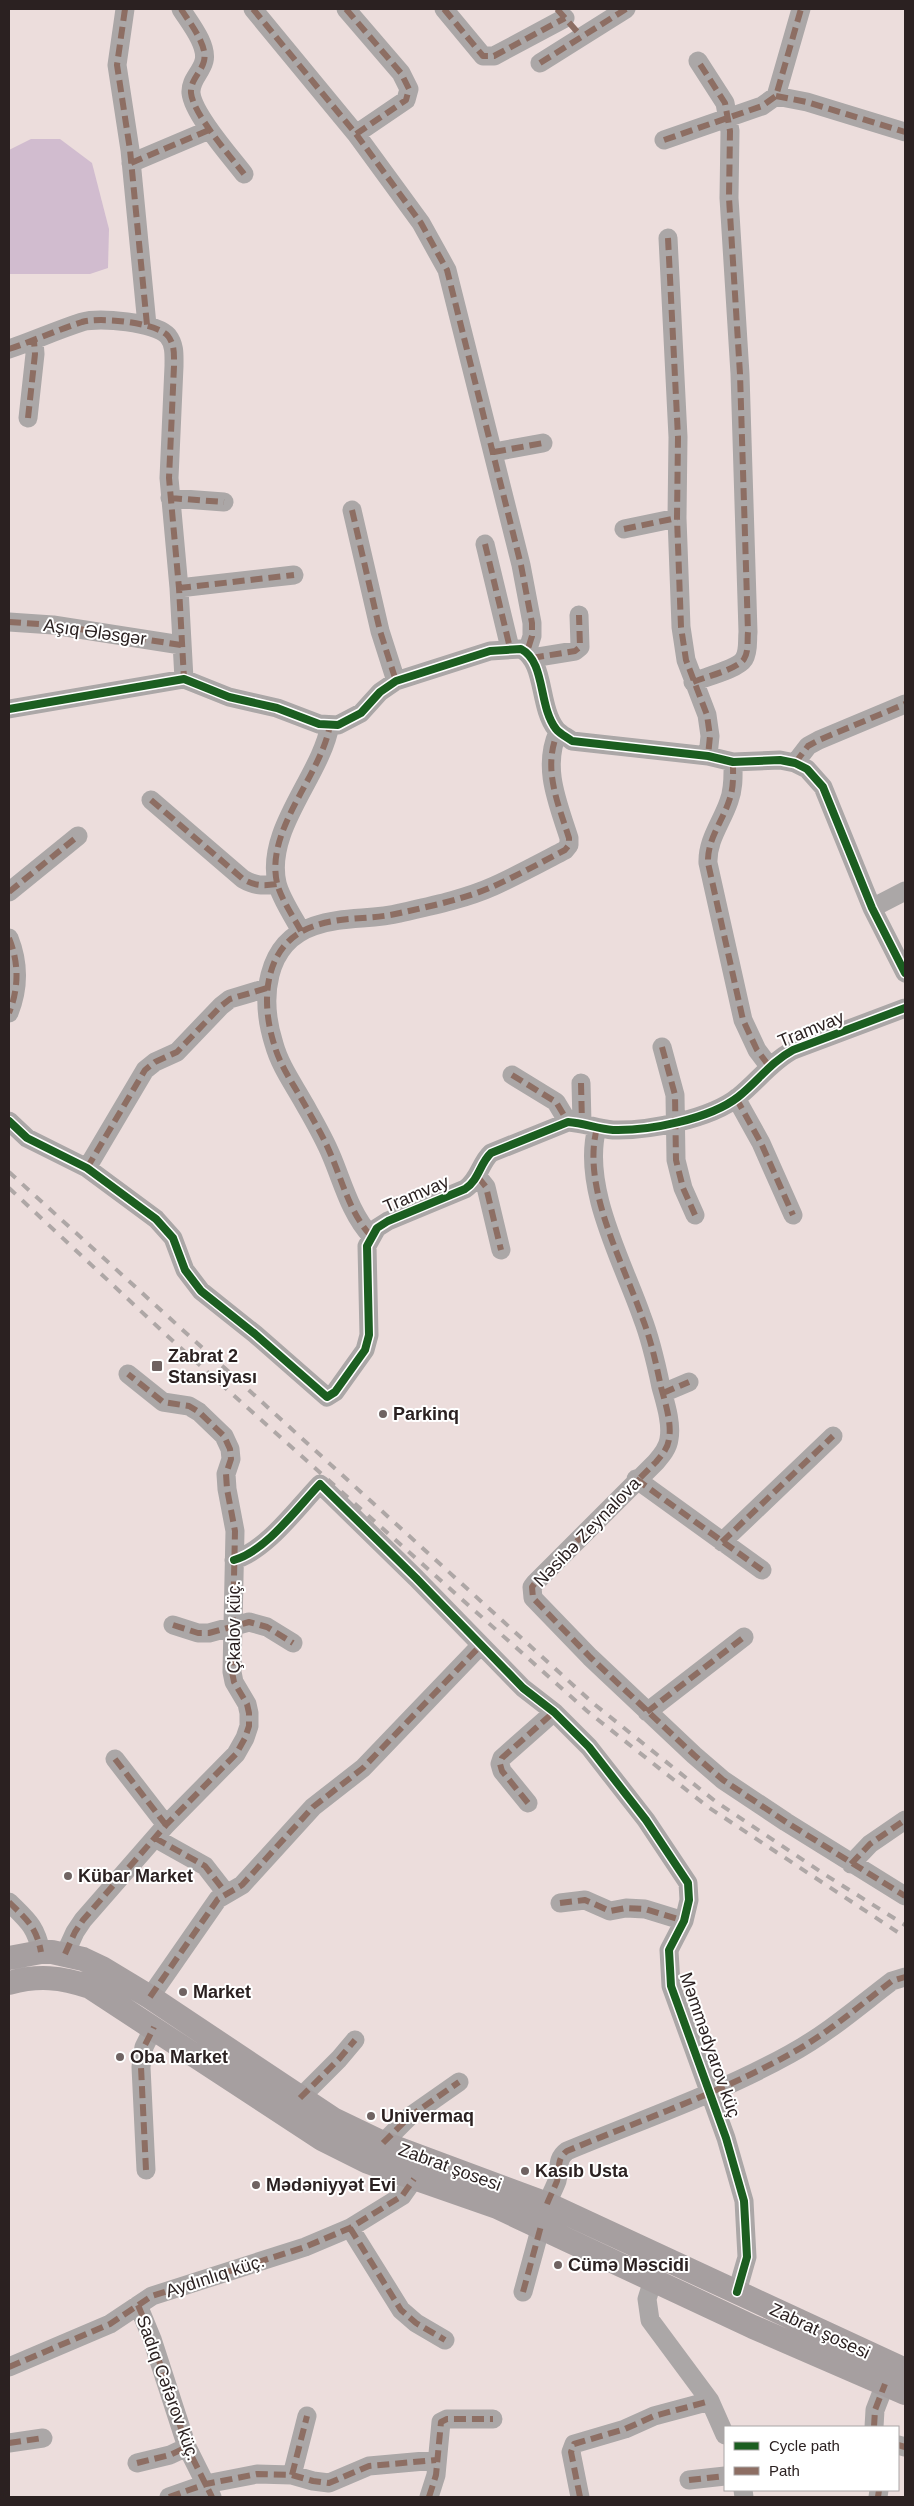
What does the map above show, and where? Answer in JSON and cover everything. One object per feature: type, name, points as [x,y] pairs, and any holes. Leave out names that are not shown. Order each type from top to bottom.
[{"type":"main road","name":"Zabrat şosesi","points":[[9,1958],[41,1952],[65,1954],[102,1968],[150,1997],[334,2119],[544,2215],[664,2258],[905,2370]]},
{"type":"main road","name":"Zabrat şosesi","points":[[9,1984],[38,1977],[52,1976],[74,1981],[109,1998],[322,2139],[368,2162],[497,2207],[544,2215],[653,2280],[753,2327],[895,2388]]},
{"type":"main road","points":[[653,2280],[664,2258]]},
{"type":"street","points":[[125,9],[117,65],[131,163],[147,325]]},
{"type":"street","points":[[181,9],[202,46],[204,61],[192,82],[191,94],[210,130],[244,174]]},
{"type":"street","points":[[253,9],[356,134],[421,223],[447,270],[521,565],[532,623],[532,636],[523,653]]},
{"type":"street","points":[[346,9],[401,73],[409,89],[406,100],[356,134]]},
{"type":"street","points":[[444,9],[483,56],[494,56],[561,13],[581,36]]},
{"type":"street","points":[[540,63],[626,9]]},
{"type":"street","points":[[664,140],[728,116],[762,106],[776,96],[781,73],[801,9]]},
{"type":"street","points":[[693,682],[736,666],[744,660],[747,648],[740,374],[729,198],[728,116],[724,103],[698,61]]},
{"type":"street","points":[[776,96],[807,102],[905,132]]},
{"type":"street","points":[[131,163],[210,130]]},
{"type":"street","points":[[668,238],[678,437],[677,518],[682,643],[693,682],[707,716],[710,736],[708,756]]},
{"type":"street","points":[[9,349],[84,321],[103,320],[147,325],[163,332],[174,348],[169,478],[179,588],[180,645],[184,679]]},
{"type":"street","points":[[28,418],[35,354],[34,341]]},
{"type":"street","points":[[494,452],[543,443]]},
{"type":"street","points":[[170,498],[224,502]]},
{"type":"street","points":[[352,510],[380,631],[396,681]]},
{"type":"street","points":[[624,530],[677,518]]},
{"type":"street","points":[[485,544],[523,653],[537,668],[542,699],[549,719],[558,732],[572,741],[593,745],[708,756],[733,762],[780,760],[795,763],[807,769],[823,787],[872,908],[905,973]]},
{"type":"street","points":[[179,588],[294,575]]},
{"type":"street","points":[[9,709],[184,679],[229,697],[277,708],[319,724],[330,725],[350,720],[361,713],[380,692],[396,681],[490,651],[523,653],[575,651],[580,647],[579,615]]},
{"type":"street","name":"Aşıq Ələsgər","points":[[9,622],[53,626],[180,645]]},
{"type":"street","points":[[795,763],[808,746],[818,740],[905,704]]},
{"type":"street","points":[[301,931],[277,884],[276,856],[281,838],[311,771],[323,752],[330,725]]},
{"type":"street","points":[[371,1236],[354,1212],[324,1140],[282,1063],[272,1036],[267,988],[273,962],[283,947],[301,931],[333,921],[398,914],[474,893],[493,886],[565,850],[569,845],[570,838],[552,784],[551,755],[558,732]]},
{"type":"street","points":[[733,762],[731,793],[710,844],[708,863],[743,1020],[757,1050],[769,1066]]},
{"type":"street","points":[[151,800],[243,879],[252,884],[262,886],[277,884]]},
{"type":"street","points":[[9,892],[78,836]]},
{"type":"street","points":[[872,908],[905,891]]},
{"type":"street","points":[[9,938],[15,956],[18,978],[9,1013]]},
{"type":"street","points":[[87,1168],[145,1070],[155,1062],[177,1052],[230,999],[267,988]]},
{"type":"street","name":"Tramvay","points":[[9,1121],[27,1138],[87,1168],[156,1219],[173,1238],[185,1270],[201,1291],[255,1334],[327,1397],[335,1392],[352,1371],[365,1350],[369,1335],[367,1246],[377,1228],[388,1221],[465,1189],[478,1177],[485,1158],[491,1153],[582,1124],[633,1129],[696,1117],[736,1098],[769,1066],[793,1050],[905,1008]]},
{"type":"street","points":[[662,1046],[675,1095],[676,1160],[683,1188],[695,1215]]},
{"type":"street","points":[[512,1075],[556,1102],[582,1124]]},
{"type":"street","name":"Nəsibə Zeynalova","points":[[581,1083],[582,1124],[593,1151],[596,1184],[606,1220],[648,1332],[669,1422],[669,1439],[665,1450],[656,1462],[636,1479],[535,1583],[531,1592],[543,1611],[648,1712],[723,1780],[851,1864],[905,1896]]},
{"type":"street","points":[[736,1098],[760,1143],[793,1215]]},
{"type":"street","points":[[478,1177],[486,1187],[502,1250]]},
{"type":"street","name":"Çkalov küç.","points":[[65,1954],[75,1932],[84,1920],[160,1831],[236,1754],[249,1726],[247,1704],[234,1682],[232,1672],[235,1531],[227,1489],[230,1449],[224,1436],[199,1412],[189,1406],[163,1402],[128,1374]]},
{"type":"street","points":[[663,1393],[689,1382]]},
{"type":"street","points":[[722,1542],[833,1436]]},
{"type":"street","points":[[636,1479],[762,1570]]},
{"type":"street","name":"Məmmədyarov küç","points":[[234,1560],[251,1554],[320,1484],[523,1688],[554,1712],[612,1774],[646,1820],[688,1884],[690,1900],[684,1921],[669,1950],[670,1986],[726,2138],[744,2202],[747,2257],[737,2292]]},
{"type":"street","points":[[173,1625],[209,1633],[249,1622],[267,1627],[293,1643]]},
{"type":"street","points":[[648,1712],[744,1637]]},
{"type":"street","points":[[150,1997],[208,1911],[226,1893],[242,1885],[251,1877],[324,1796],[363,1768],[481,1645]]},
{"type":"street","points":[[528,1803],[502,1771],[500,1764],[502,1758],[554,1712]]},
{"type":"street","points":[[115,1759],[160,1831],[205,1866],[226,1893]]},
{"type":"street","points":[[851,1864],[870,1844],[905,1820]]},
{"type":"street","points":[[560,1903],[585,1900],[610,1911],[626,1908],[645,1909],[684,1921]]},
{"type":"street","points":[[9,1902],[32,1924],[38,1934],[41,1952]]},
{"type":"street","points":[[523,2292],[544,2215],[557,2181],[559,2162],[567,2151],[710,2092],[798,2050],[892,1981],[905,1977]]},
{"type":"street","points":[[146,2170],[141,2066],[144,2047],[154,2027]]},
{"type":"street","points":[[300,2098],[340,2059],[355,2040]]},
{"type":"street","points":[[383,2143],[409,2118],[459,2082]]},
{"type":"street","name":"Aydınlıq küç.","points":[[9,2367],[102,2328],[152,2296],[305,2247],[350,2228],[402,2196],[414,2179]]},
{"type":"street","points":[[350,2228],[400,2310],[416,2323],[445,2340]]},
{"type":"street","points":[[653,2280],[647,2299],[650,2320],[710,2401],[724,2433]]},
{"type":"street","name":"Sadıq Cəfərov küç.","points":[[138,2305],[152,2339],[187,2447],[209,2490]]},
{"type":"street","points":[[874,2426],[874,2410],[895,2388]]},
{"type":"street","points":[[580,2497],[571,2448],[574,2444],[625,2429],[654,2416],[710,2401]]},
{"type":"street","points":[[292,2474],[307,2416]]},
{"type":"street","points":[[429,2497],[436,2474],[441,2422],[447,2419],[493,2419]]},
{"type":"street","points":[[9,2443],[43,2438]]},
{"type":"street","points":[[137,2463],[170,2455],[187,2447]]},
{"type":"street","points":[[169,2497],[209,2490],[257,2474],[292,2474],[313,2481],[329,2483],[369,2466],[436,2460]]},
{"type":"street","points":[[689,2480],[724,2476]]},
{"type":"shaded area","points":[[31,139],[60,139],[92,163],[109,229],[108,268],[90,274],[9,274],[9,150]]},
{"type":"railway","points":[[9,1172],[594,1704],[715,1801],[824,1874],[905,1925]]},
{"type":"railway","points":[[9,1188],[175,1343],[587,1711],[708,1807],[905,1937]]},
{"type":"marked path","points":[[125,9],[117,65],[130,150],[147,325]]},
{"type":"marked path","points":[[181,9],[201,41],[204,55],[203,65],[191,88],[193,102],[213,135],[244,174]]},
{"type":"marked path","points":[[253,9],[356,134],[421,223],[447,270],[521,565],[532,623],[532,636],[527,652]]},
{"type":"marked path","points":[[346,9],[401,73],[409,89],[406,100],[356,134]]},
{"type":"marked path","points":[[444,9],[483,56],[494,56],[565,18]]},
{"type":"marked path","points":[[557,9],[581,36]]},
{"type":"marked path","points":[[540,63],[626,9]]},
{"type":"marked path","points":[[664,140],[762,106],[776,96],[801,9]]},
{"type":"marked path","points":[[693,682],[741,663],[747,653],[748,646],[740,374],[729,198],[730,131],[725,103],[698,61]]},
{"type":"marked path","points":[[776,96],[807,102],[905,132]]},
{"type":"marked path","points":[[131,163],[209,130]]},
{"type":"marked path","points":[[668,238],[678,437],[677,518],[681,627],[686,660],[707,715],[710,736],[708,756]]},
{"type":"marked path","points":[[9,349],[82,322],[101,320],[127,322],[152,327],[162,331],[170,339],[174,350],[174,366],[169,478],[179,588],[184,679]]},
{"type":"marked path","points":[[28,418],[35,354],[34,341]]},
{"type":"marked path","points":[[494,452],[543,443]]},
{"type":"marked path","points":[[170,498],[224,502]]},
{"type":"marked path","points":[[352,510],[380,631],[396,681]]},
{"type":"marked path","points":[[624,529],[677,518]]},
{"type":"marked path","points":[[485,544],[510,648]]},
{"type":"marked path","points":[[179,588],[294,575]]},
{"type":"marked path","points":[[532,658],[575,651],[580,647],[579,615]]},
{"type":"marked path","points":[[9,622],[53,625],[181,645]]},
{"type":"marked path","points":[[795,763],[808,746],[819,740],[905,704]]},
{"type":"marked path","points":[[301,931],[279,889],[275,863],[286,823],[325,744],[330,725]]},
{"type":"marked path","points":[[371,1236],[352,1208],[325,1142],[277,1052],[267,1009],[270,975],[276,959],[285,945],[297,934],[314,926],[335,921],[389,915],[460,898],[494,886],[565,850],[569,845],[569,838],[556,799],[551,759],[553,745],[558,732]]},
{"type":"marked path","points":[[733,762],[731,796],[712,839],[708,863],[743,1020],[757,1050],[769,1066]]},
{"type":"marked path","points":[[151,800],[243,879],[259,885],[277,884]]},
{"type":"marked path","points":[[9,892],[78,836]]},
{"type":"marked path","points":[[9,938],[16,966],[15,994],[9,1013]]},
{"type":"marked path","points":[[87,1168],[145,1070],[155,1062],[177,1052],[230,999],[267,988]]},
{"type":"marked path","points":[[662,1047],[675,1095],[676,1160],[683,1188],[695,1215]]},
{"type":"marked path","points":[[512,1075],[556,1102],[568,1122]]},
{"type":"marked path","points":[[581,1083],[582,1123]]},
{"type":"marked path","points":[[736,1098],[761,1143],[793,1215]]},
{"type":"marked path","points":[[597,1128],[594,1151],[599,1199],[615,1249],[651,1343],[668,1413],[670,1433],[666,1448],[656,1462],[535,1583],[532,1587],[533,1598],[590,1657],[723,1780],[786,1822],[905,1896]]},
{"type":"marked path","points":[[478,1177],[486,1187],[501,1250]]},
{"type":"marked path","points":[[65,1954],[83,1920],[166,1825],[236,1754],[249,1726],[247,1704],[234,1682],[232,1672],[235,1531],[226,1474],[231,1459],[230,1449],[224,1436],[199,1412],[189,1406],[163,1402],[128,1374]]},
{"type":"marked path","points":[[663,1393],[689,1382]]},
{"type":"marked path","points":[[722,1542],[833,1436]]},
{"type":"marked path","points":[[636,1479],[762,1570]]},
{"type":"marked path","points":[[173,1625],[198,1633],[209,1633],[249,1622],[267,1627],[293,1643]]},
{"type":"marked path","points":[[647,1712],[744,1637]]},
{"type":"marked path","points":[[150,1997],[218,1899],[242,1885],[313,1807],[363,1768],[481,1645]]},
{"type":"marked path","points":[[528,1803],[502,1771],[500,1764],[502,1758],[554,1712]]},
{"type":"marked path","points":[[115,1759],[166,1825]]},
{"type":"marked path","points":[[851,1864],[870,1844],[905,1820]]},
{"type":"marked path","points":[[155,1838],[205,1866],[226,1893]]},
{"type":"marked path","points":[[560,1903],[585,1900],[610,1911],[626,1908],[645,1909],[684,1921]]},
{"type":"marked path","points":[[9,1902],[26,1919],[36,1936],[41,1952]]},
{"type":"marked path","points":[[547,2204],[557,2181],[561,2157],[567,2151],[708,2094],[763,2068],[817,2038],[892,1981],[905,1977]]},
{"type":"marked path","points":[[146,2170],[141,2067],[144,2047],[154,2027]]},
{"type":"marked path","points":[[300,2098],[355,2040]]},
{"type":"marked path","points":[[383,2143],[409,2117],[459,2082]]},
{"type":"marked path","points":[[9,2367],[110,2324],[152,2296],[305,2247],[350,2228],[402,2196],[414,2179]]},
{"type":"marked path","points":[[523,2292],[541,2226]]},
{"type":"marked path","points":[[350,2228],[401,2310],[416,2323],[445,2340]]},
{"type":"marked path","points":[[138,2305],[152,2339],[187,2447],[212,2497]]},
{"type":"marked path","points":[[874,2426],[875,2410],[885,2384]]},
{"type":"marked path","points":[[580,2497],[571,2452],[574,2444],[625,2429],[654,2416],[710,2401]]},
{"type":"marked path","points":[[292,2475],[307,2416]]},
{"type":"marked path","points":[[429,2497],[436,2475],[441,2422],[447,2419],[493,2419]]},
{"type":"marked path","points":[[9,2443],[43,2438]]},
{"type":"marked path","points":[[899,2445],[905,2447]]},
{"type":"marked path","points":[[137,2463],[170,2455],[187,2447]]},
{"type":"marked path","points":[[169,2497],[206,2484],[257,2474],[292,2475],[329,2483],[369,2466],[436,2460]]},
{"type":"marked path","points":[[689,2480],[724,2476]]},
{"type":"marked path","points":[[878,2497],[879,2491]]},
{"type":"cycle path","points":[[9,709],[184,679],[229,697],[277,708],[319,724],[338,725],[361,713],[380,692],[396,681],[490,651],[521,649],[529,655],[534,664],[550,719],[556,729],[572,741],[708,756],[733,762],[780,760],[795,763],[807,769],[823,787],[872,908],[905,973]]},
{"type":"cycle path","points":[[9,1121],[27,1138],[87,1168],[156,1219],[173,1238],[185,1270],[201,1291],[255,1334],[327,1397],[335,1392],[365,1350],[369,1335],[367,1246],[377,1228],[388,1221],[465,1189],[473,1181],[491,1153],[568,1122],[613,1130],[628,1130],[661,1126],[712,1112],[738,1097],[778,1060],[793,1050],[905,1008]]},
{"type":"cycle path","points":[[234,1560],[258,1548],[280,1528],[320,1484],[416,1578],[523,1688],[554,1712],[589,1747],[646,1820],[688,1883],[689,1900],[684,1921],[669,1950],[671,1986],[726,2138],[744,2201],[747,2257],[737,2292]]},
{"type":"place","name":"Zabrat 2 Stansiyası","points":[[157,1366]]},
{"type":"place","name":"Parkinq","points":[[383,1414]]},
{"type":"place","name":"Kübar Market","points":[[68,1876]]},
{"type":"place","name":"Market","points":[[183,1992]]},
{"type":"place","name":"Oba Market","points":[[120,2057]]},
{"type":"place","name":"Univermaq","points":[[371,2116]]},
{"type":"place","name":"Kasıb Usta","points":[[525,2171]]},
{"type":"place","name":"Mədəniyyət Evi","points":[[256,2185]]},
{"type":"place","name":"Cümə Məscidi","points":[[558,2265]]}]
